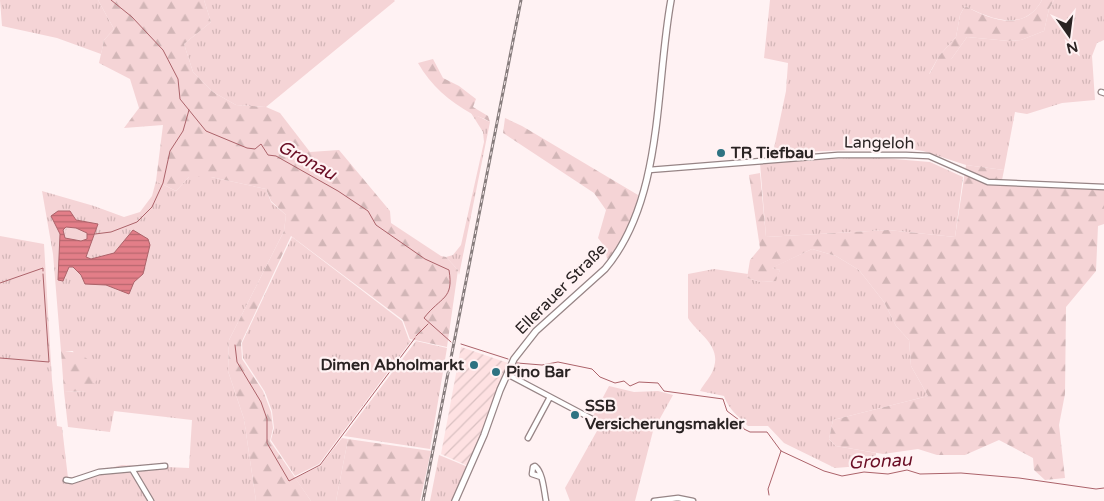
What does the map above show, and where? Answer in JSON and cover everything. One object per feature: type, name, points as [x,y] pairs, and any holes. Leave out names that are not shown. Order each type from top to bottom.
[{"type":"main road","name":"Ellerauer Straße","points":[[455,501],[484,436],[507,374],[521,348],[536,331],[588,286],[614,259],[634,223],[649,170],[671,0]]},
{"type":"street","name":"Langeloh","points":[[649,170],[838,155],[906,154],[929,156],[988,182],[1104,187]]},
{"type":"street","points":[[507,374],[594,420]]},
{"type":"street","points":[[528,438],[550,397]]},
{"type":"street","points":[[66,480],[72,481],[99,472],[164,466]]},
{"type":"street","points":[[132,468],[151,501]]},
{"type":"street","points":[[541,478],[546,501]]},
{"type":"street","points":[[654,501],[678,498],[693,501]]},
{"type":"shaded area","points":[[58,211],[70,211],[76,220],[98,224],[86,257],[91,259],[114,253],[133,230],[148,239],[150,245],[143,274],[134,282],[129,294],[106,285],[85,284],[81,275],[73,267],[69,267],[63,281],[58,280],[60,234],[51,216]],"holes":[[[66,227],[76,228],[87,233],[87,239],[81,241],[65,238],[63,230]]]},
{"type":"shaded area","points":[[461,347],[508,363],[468,466],[441,454]]},
{"type":"green space","points":[[0,0],[98,0],[114,29],[104,40],[101,54],[57,38],[2,26]]},
{"type":"green space","points":[[98,0],[204,0],[211,22],[184,44],[193,72],[213,92],[236,105],[266,107],[280,113],[310,152],[339,150],[390,211],[391,223],[441,256],[446,257],[458,270],[447,347],[410,339],[403,320],[291,236],[241,343],[242,359],[263,391],[271,412],[273,428],[270,441],[311,501],[256,501],[244,419],[228,371],[229,340],[284,231],[286,215],[271,201],[266,189],[211,177],[189,177],[176,191],[156,181],[163,125],[124,128],[139,108],[130,79],[99,63],[104,40],[114,29]]},
{"type":"green space","points":[[204,0],[395,1],[266,107],[236,105],[213,92],[193,72],[184,44],[211,22]]},
{"type":"green space","points":[[770,0],[1042,0],[1035,10],[1026,17],[1017,20],[996,19],[965,6],[960,15],[956,37],[939,56],[929,74],[952,58],[967,37],[1009,41],[1021,40],[1044,31],[1049,9],[1054,0],[1104,0],[1104,40],[1097,43],[1092,56],[1095,100],[1062,103],[1027,114],[1015,112],[1004,170],[966,165],[923,151],[904,148],[773,153],[786,91],[788,63],[764,58]]},
{"type":"green space","points":[[1042,0],[1054,0],[1049,9],[1044,31],[1021,40],[1009,41],[967,37],[952,58],[936,75],[929,75],[939,56],[956,37],[960,15],[965,6],[985,16],[1006,21],[1026,17],[1035,10]]},
{"type":"green space","points":[[433,59],[443,78],[459,86],[476,99],[473,107],[488,116],[490,122],[464,109],[435,86],[418,63]]},
{"type":"green space","points":[[471,113],[490,122],[459,275],[458,270],[446,257],[453,255],[461,245],[484,142],[483,132]]},
{"type":"green space","points":[[505,118],[522,126],[638,195],[624,239],[607,259],[605,247],[598,238],[606,210],[594,193],[503,133]]},
{"type":"green space","points":[[870,157],[930,162],[963,177],[955,237],[888,230],[766,237],[760,163]]},
{"type":"green space","points":[[966,165],[1004,170],[1002,180],[1104,184],[1104,224],[1098,226],[1096,271],[1066,307],[1065,394],[1059,425],[1065,478],[1045,480],[1034,470],[1033,458],[999,440],[965,455],[937,455],[918,449],[883,454],[836,446],[829,439],[833,420],[928,396],[911,366],[909,340],[896,326],[884,302],[859,270],[836,256],[812,249],[772,268],[780,270],[776,281],[761,282],[747,278],[750,260],[760,248],[749,175],[760,173],[766,237],[888,230],[955,237]]},
{"type":"green space","points":[[189,177],[211,177],[266,189],[271,202],[286,215],[284,231],[229,340],[228,371],[244,419],[256,501],[0,501],[0,236],[44,244],[52,380],[57,426],[62,427],[68,478],[122,465],[189,468],[192,420],[114,411],[110,432],[68,427],[64,392],[86,391],[73,351],[61,351],[53,254],[42,191],[124,217],[140,212],[152,196],[156,181],[176,191]]},
{"type":"green space","points":[[67,229],[76,230],[86,235],[86,237],[79,239],[67,237],[65,231]]},
{"type":"green space","points":[[292,237],[402,321],[411,341],[319,464],[295,476],[271,440],[274,428],[272,411],[265,392],[243,358],[242,343]]},
{"type":"green space","points":[[812,249],[836,256],[859,270],[884,302],[896,326],[909,340],[911,366],[928,396],[833,420],[829,439],[836,446],[876,453],[873,465],[835,468],[784,443],[768,426],[748,426],[731,409],[724,396],[700,391],[712,373],[715,359],[711,346],[688,318],[688,274],[714,269],[748,274],[747,278],[761,282],[775,281],[780,270],[771,268]]},
{"type":"green space","points":[[416,341],[447,348],[430,449],[344,436]]},
{"type":"green space","points":[[61,351],[81,355],[90,362],[96,373],[97,380],[86,391],[64,392]]},
{"type":"green space","points":[[609,386],[634,392],[658,391],[673,395],[653,431],[635,501],[570,501],[565,488],[602,422],[593,416]]},
{"type":"green space","points":[[342,438],[348,439],[336,501],[311,501],[295,478],[320,466]]},
{"type":"green space","points":[[348,439],[431,451],[420,501],[336,501]]},
{"type":"green space","points":[[439,455],[468,467],[453,501],[430,501]]},
{"type":"waterway","name":"Gronau","points":[[111,0],[132,17],[163,50],[178,79],[180,99],[206,131],[247,148],[255,149],[261,144],[268,155],[276,156],[338,191],[368,211],[376,225],[425,259],[449,270],[450,287],[448,293],[424,318],[451,342]]},
{"type":"waterway","points":[[95,234],[111,232],[137,222],[152,207],[163,183],[170,151],[183,131],[189,110]]},
{"type":"waterway","points":[[0,283],[43,268],[43,271]]},
{"type":"waterway","points":[[0,358],[49,362],[43,274]]},
{"type":"waterway","points":[[416,336],[428,324]]},
{"type":"waterway","points":[[235,345],[237,362],[261,402],[267,419],[267,443],[289,481],[320,465],[415,338]]},
{"type":"waterway","name":"Gronau","points":[[461,344],[508,359]]},
{"type":"waterway","name":"Gronau","points":[[517,363],[542,365],[558,362],[592,369],[600,377],[615,383],[624,381],[630,386],[639,382],[658,383],[664,391],[723,399],[727,411],[739,420],[744,429],[750,432],[767,432],[781,451],[824,471],[842,476],[864,472],[888,474],[907,470],[920,474],[961,473],[1019,478],[1096,489],[1104,488]]},
{"type":"waterway","points":[[769,495],[768,489],[781,451]]},
{"type":"railway","points":[[423,501],[521,0]]},
{"type":"place","name":"TR Tiefbau","points":[[721,153]]},
{"type":"place","name":"Dimen Abholmarkt","points":[[474,365]]},
{"type":"place","name":"Pino Bar","points":[[496,372]]},
{"type":"place","name":"SSB Versicherungsmakler","points":[[575,415]]}]
